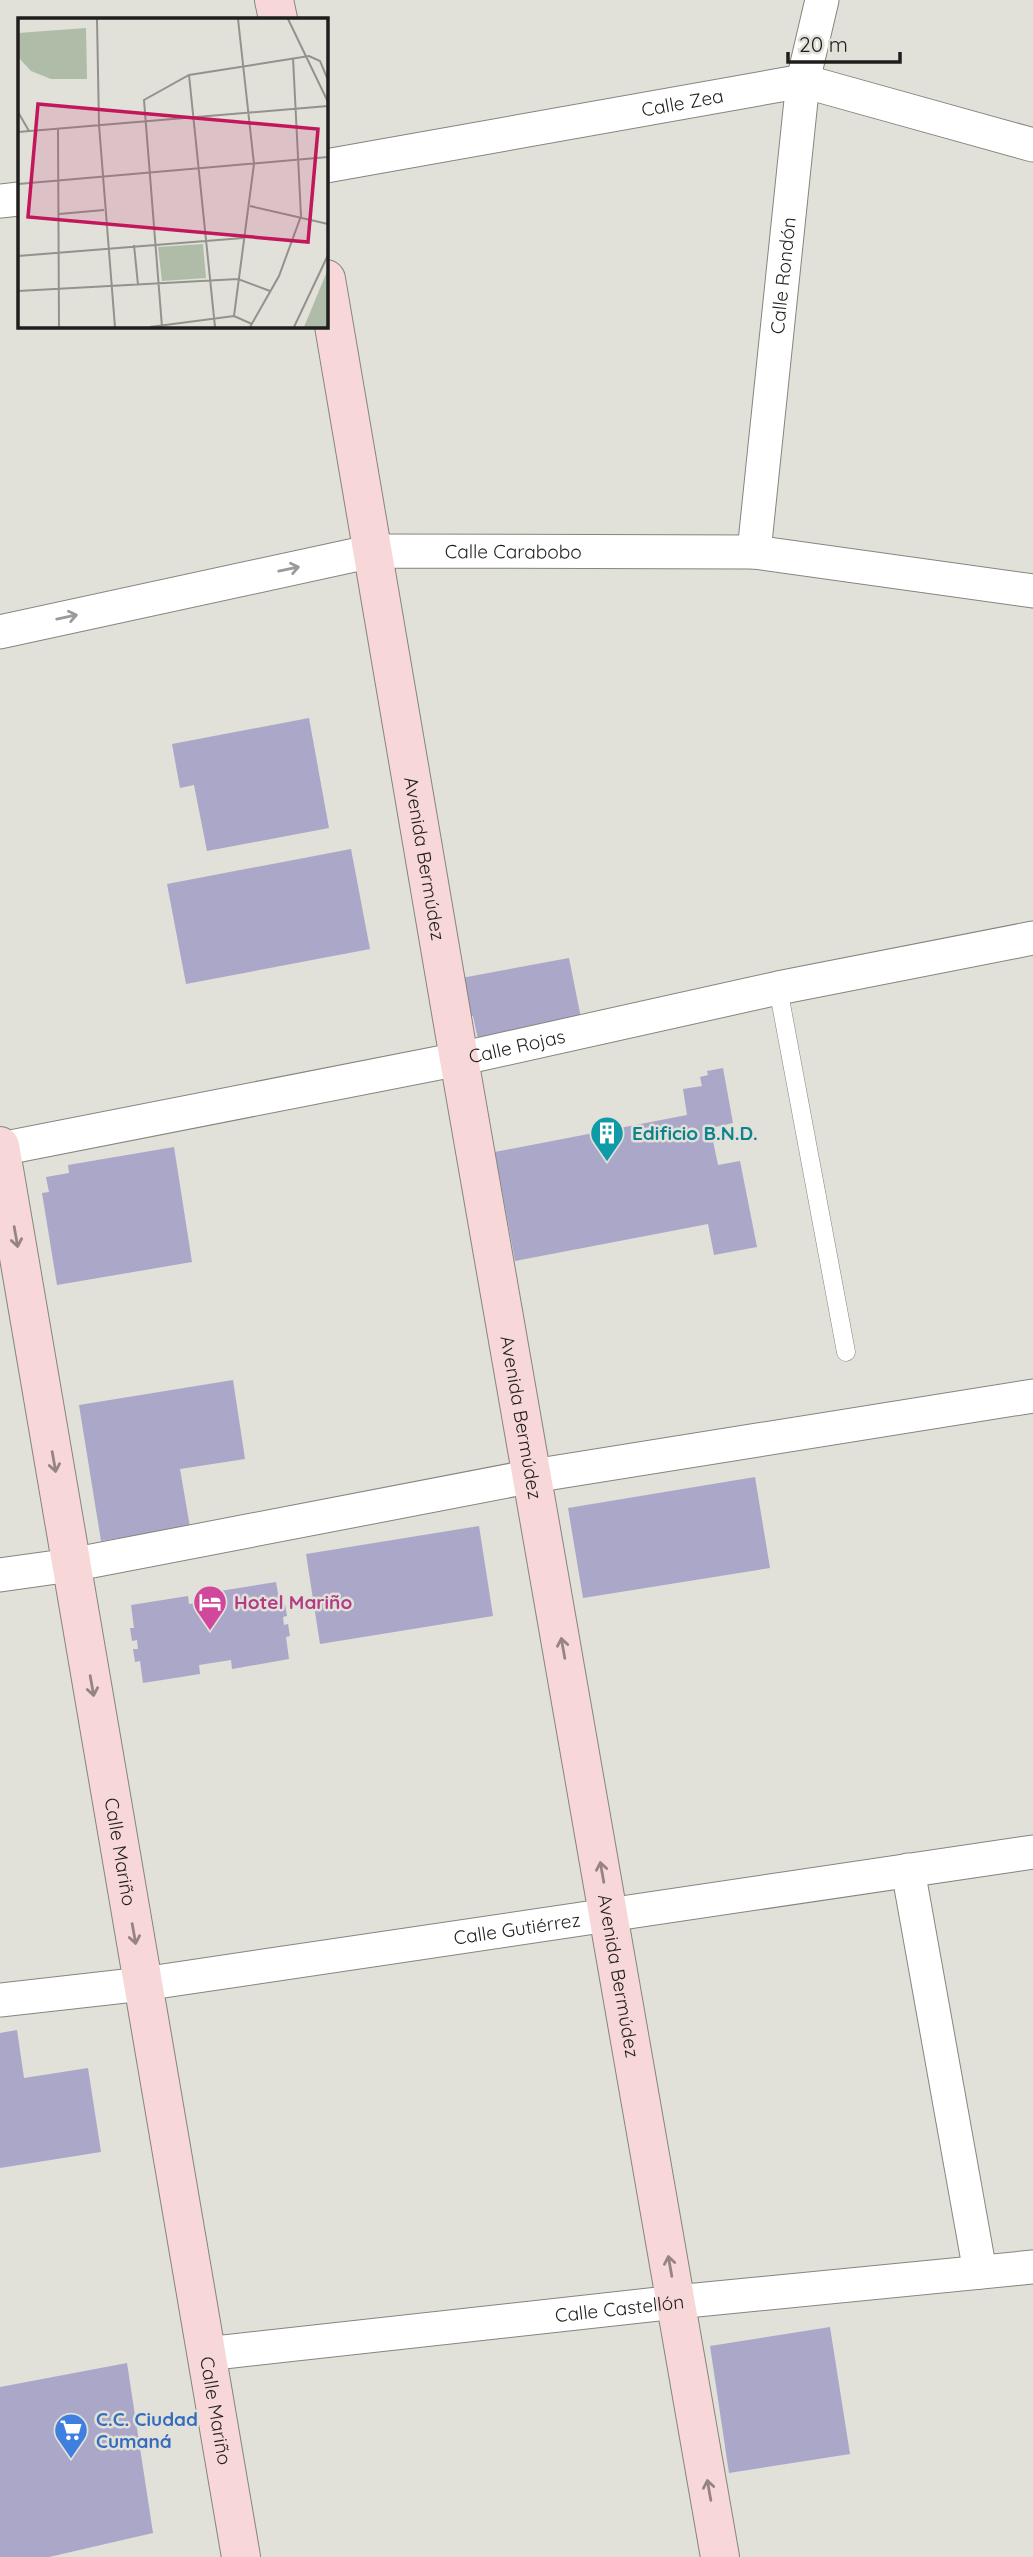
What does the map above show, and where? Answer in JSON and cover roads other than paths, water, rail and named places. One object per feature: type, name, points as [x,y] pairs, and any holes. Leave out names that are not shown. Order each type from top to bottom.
[{"type":"street","points":[[274,0],[278,18]]},
{"type":"street","name":"Calle Rondón","points":[[754,552],[803,81],[822,0]]},
{"type":"street","name":"Calle Zea","points":[[327,166],[803,81],[1033,145]]},
{"type":"street","points":[[0,201],[18,199]]},
{"type":"street","name":"Avenida Bermúdez","points":[[327,285],[720,2557]]},
{"type":"street","name":"Calle Carabobo","points":[[0,632],[373,551],[754,552],[1033,591]]},
{"type":"street","name":"Calle Rojas","points":[[0,1148],[459,1059],[778,988],[1033,938]]},
{"type":"street","name":"Calle Mariño","points":[[0,1148],[241,2557]]},
{"type":"street","points":[[0,1575],[71,1565],[533,1476],[1033,1396]]},
{"type":"street","name":"Calle Gutiérrez","points":[[0,2000],[143,1984],[1033,1852]]},
{"type":"street","points":[[908,1870],[981,2272]]},
{"type":"street","name":"Calle Castellón","points":[[206,2354],[676,2302],[1033,2267]]},
{"type":"lane","points":[[778,988],[846,1352]]},
{"type":"place","name":"Edificio B.N.D.","points":[[607,1163]]},
{"type":"place","name":"Hotel Mariño","points":[[210,1632]]},
{"type":"place","name":"C.C. Ciudad Cumaná","points":[[71,2460]]}]
